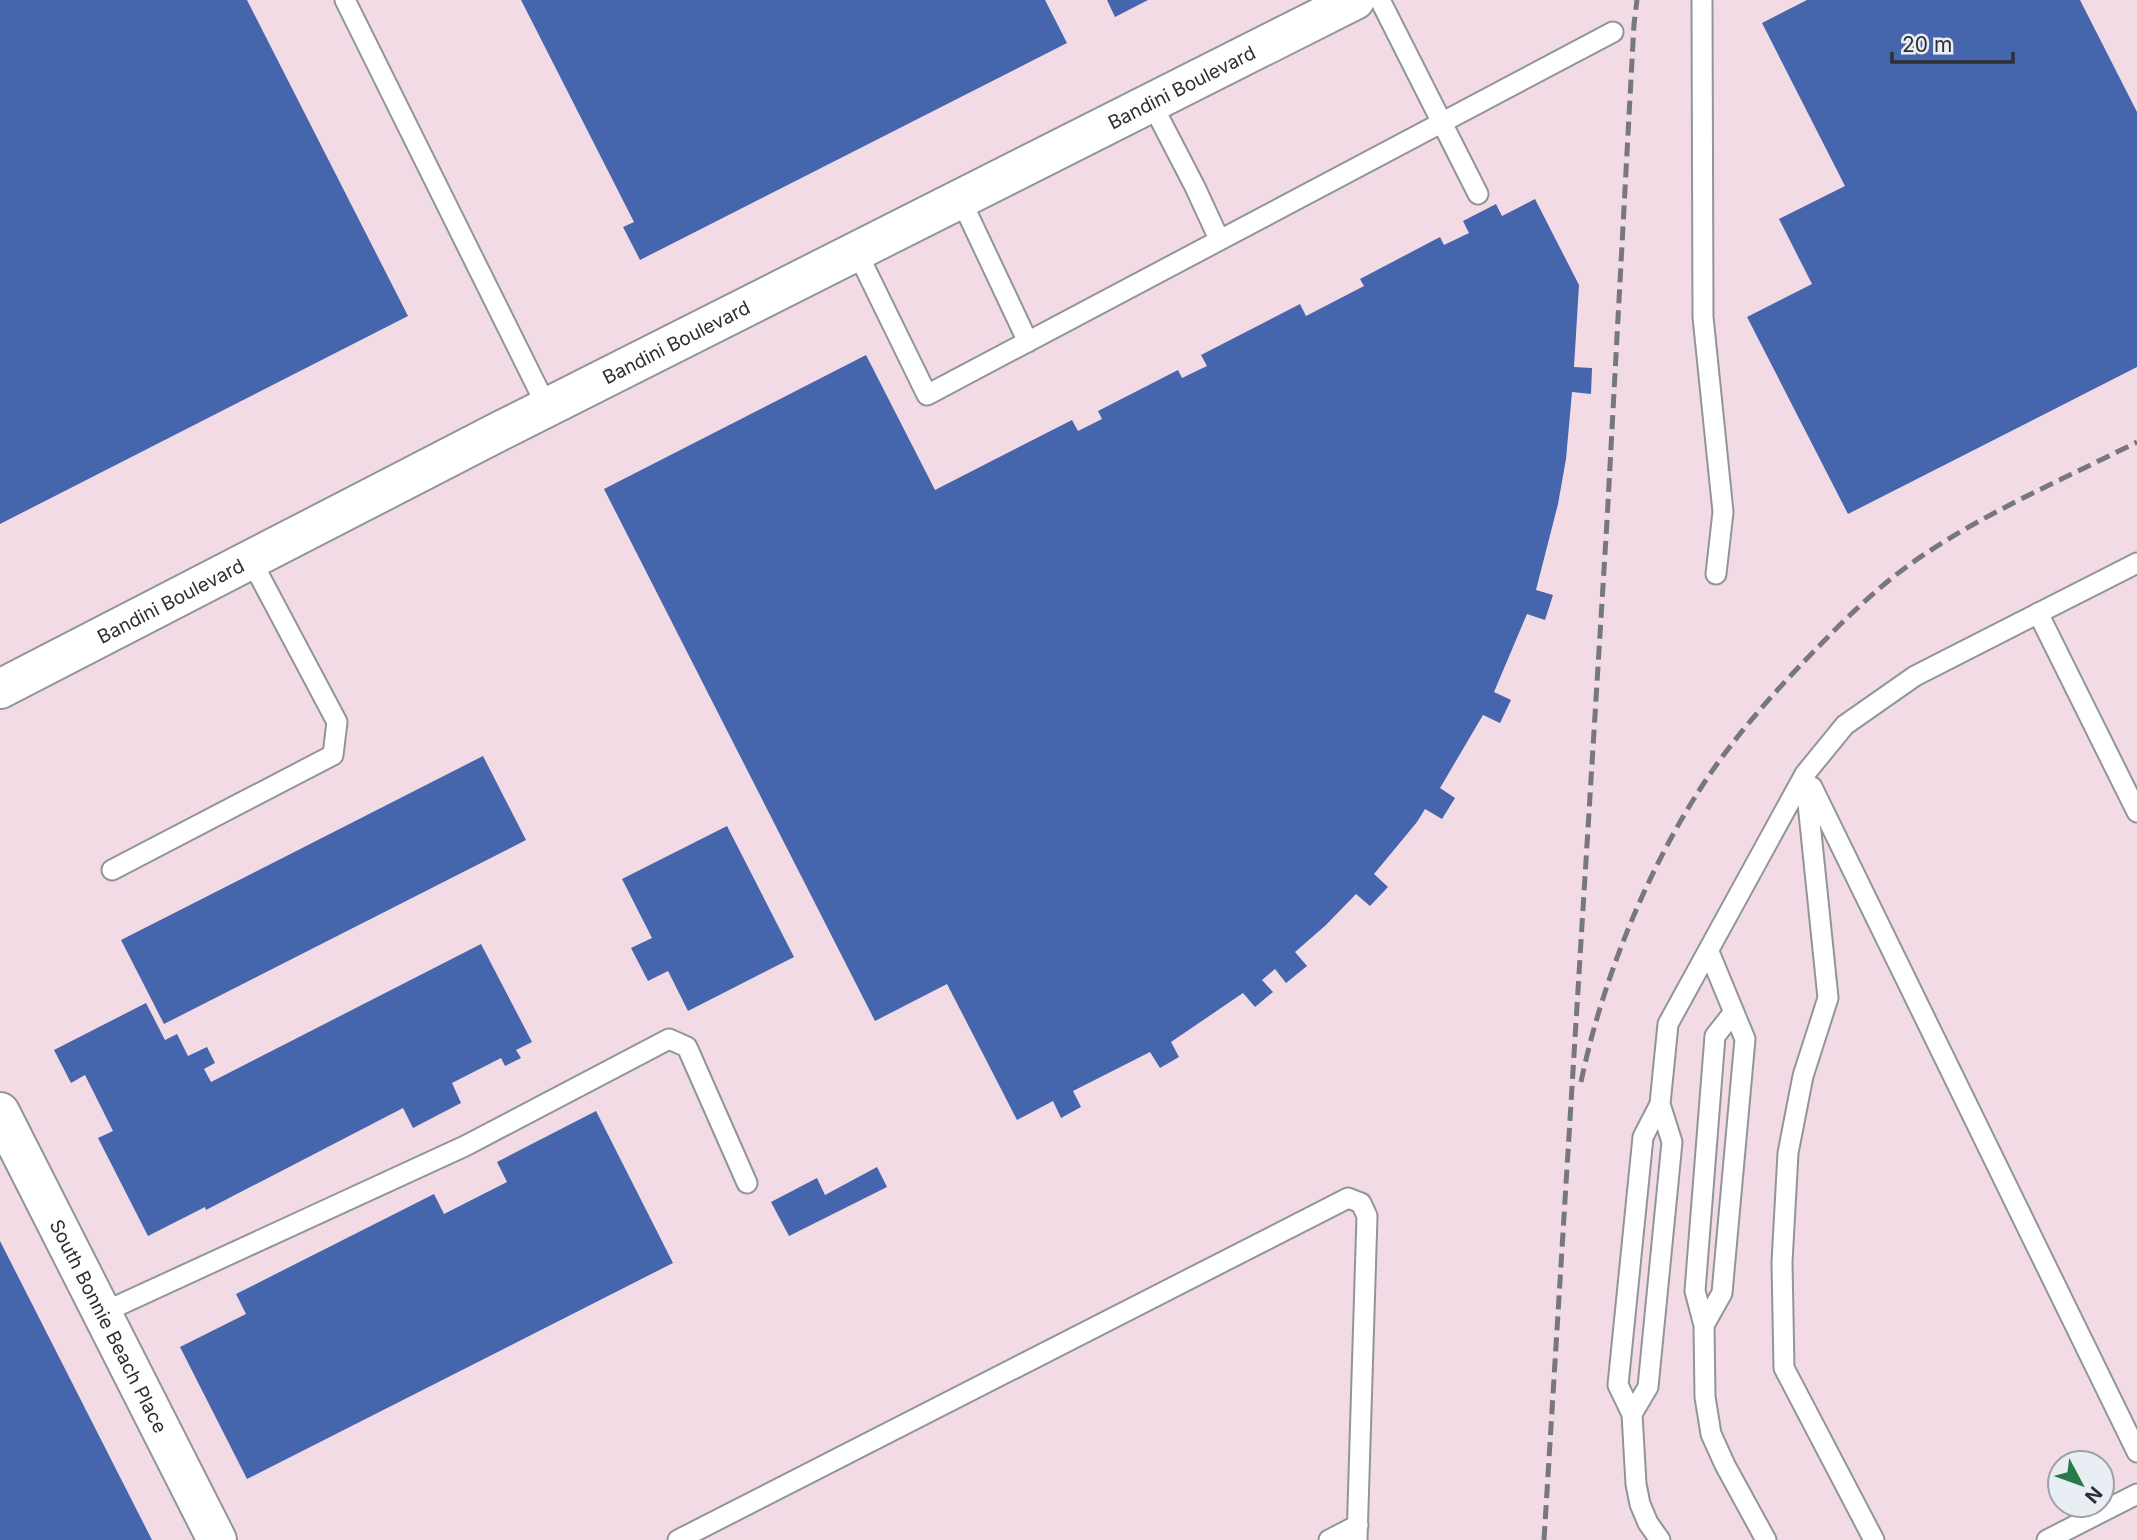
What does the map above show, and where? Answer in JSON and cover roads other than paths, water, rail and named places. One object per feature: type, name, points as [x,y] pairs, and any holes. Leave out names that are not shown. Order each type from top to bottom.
[{"type":"main road","name":"Bandini Boulevard","points":[[0,689],[547,407],[1355,0]]},
{"type":"main road","name":"South Bonnie Beach Place","points":[[0,1112],[217,1540]]},
{"type":"lane","points":[[345,0],[547,407]]},
{"type":"lane","points":[[1380,0],[1478,194]]},
{"type":"lane","points":[[1702,0],[1703,317],[1723,512],[1716,574]]},
{"type":"lane","points":[[857,252],[927,395],[1614,32]]},
{"type":"lane","points":[[1152,104],[1219,239]]},
{"type":"lane","points":[[961,200],[1028,342]]},
{"type":"lane","points":[[112,870],[333,755],[337,722],[251,560]]},
{"type":"lane","points":[[1660,1540],[1648,1523],[1640,1504],[1636,1484],[1632,1414],[1618,1385],[1643,1137],[1660,1104],[1668,1024],[1805,774],[1845,724],[1915,676],[2137,563]]},
{"type":"lane","points":[[2038,613],[2137,812]]},
{"type":"lane","points":[[1805,774],[2137,1452]]},
{"type":"lane","points":[[1805,774],[1828,998],[1803,1076],[1788,1153],[1782,1262],[1784,1368],[1874,1540]]},
{"type":"lane","points":[[1704,1325],[1722,1293],[1745,1040],[1709,952]]},
{"type":"lane","points":[[1734,1012],[1715,1036],[1714,1043],[1695,1290],[1704,1325],[1705,1397],[1711,1434],[1766,1540]]},
{"type":"lane","points":[[102,1313],[465,1146],[668,1039],[687,1047],[747,1183]]},
{"type":"lane","points":[[1632,1414],[1648,1387],[1672,1142],[1660,1104]]},
{"type":"lane","points":[[678,1540],[1348,1198],[1361,1203],[1367,1216],[1358,1533],[1329,1540]]},
{"type":"lane","points":[[2047,1540],[2137,1494]]},
{"type":"railway","points":[[1544,1540],[1637,0]]},
{"type":"railway","points":[[1581,1082],[1601,1004],[1646,887],[1706,780],[1759,711],[1839,625],[1909,565],[1992,514],[2137,442]]}]
